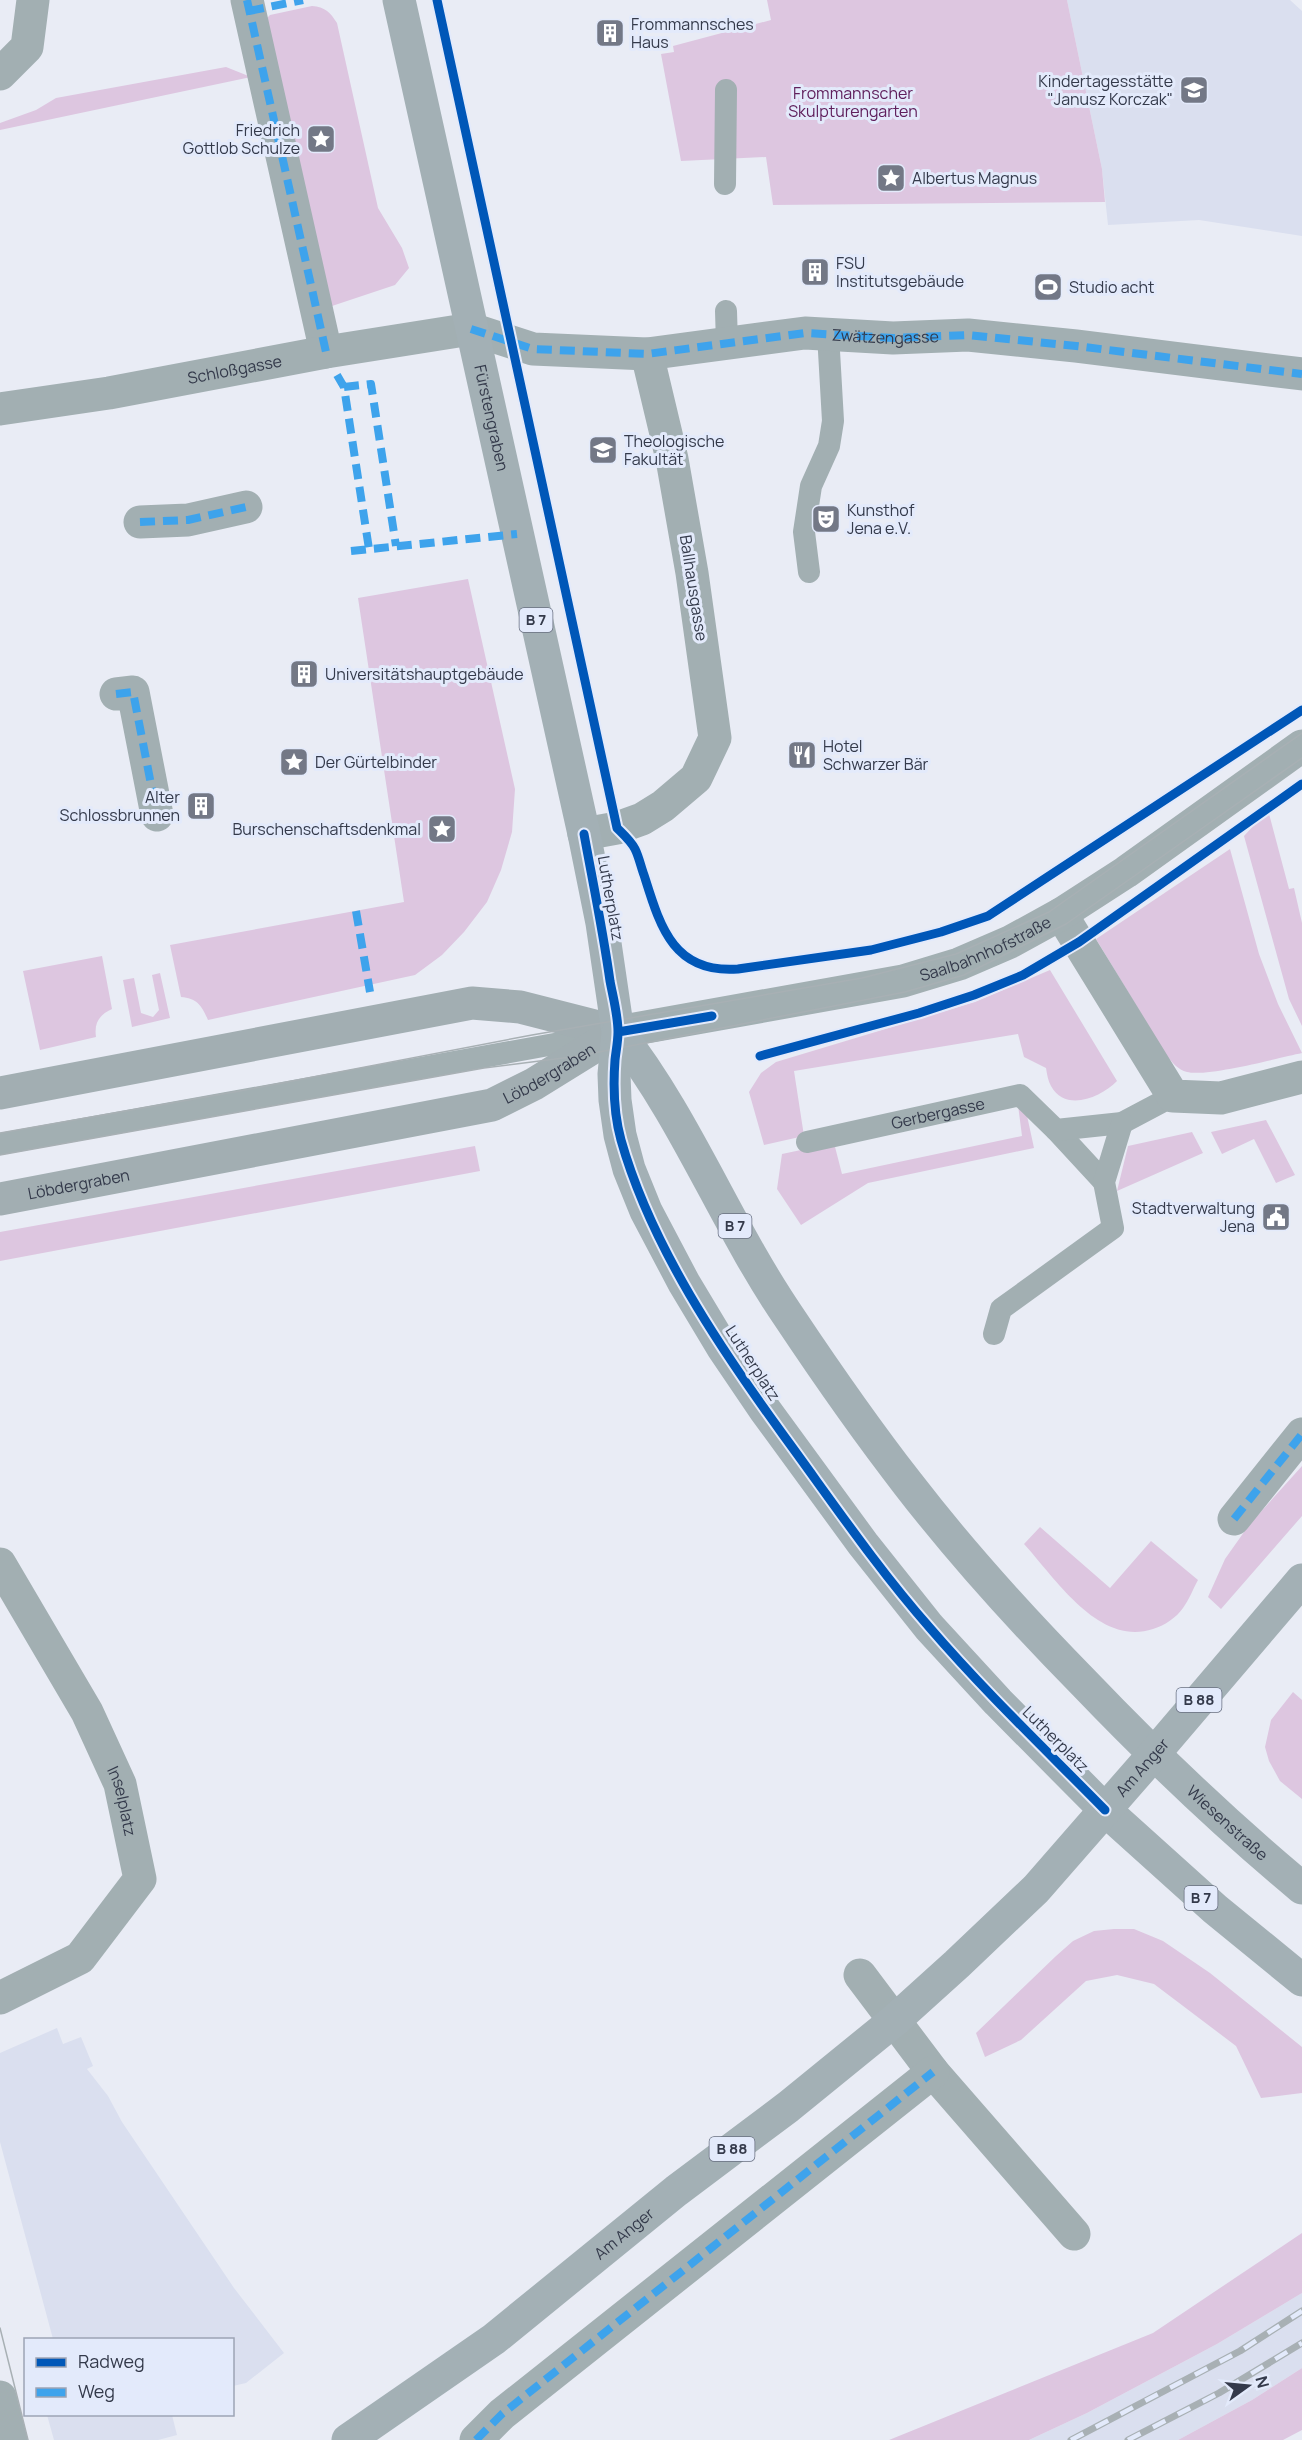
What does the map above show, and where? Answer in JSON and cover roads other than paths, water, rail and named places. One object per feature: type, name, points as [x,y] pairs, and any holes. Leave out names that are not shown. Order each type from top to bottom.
[{"type":"main road","name":"Fürstengraben","points":[[399,0],[584,834]]},
{"type":"main road","name":"Lutherplatz","points":[[584,834],[602,923],[618,1032],[614,1074],[620,1135],[629,1169],[646,1211],[723,1348],[765,1410],[856,1534],[929,1627],[998,1702],[1105,1810]]},
{"type":"main road","name":"Löbdergraben","points":[[0,1093],[472,1003],[520,1007],[618,1032]]},
{"type":"main road","name":"Lutherplatz","points":[[618,1032],[651,1077],[674,1114],[706,1176],[786,1314],[890,1459],[1006,1602],[1153,1755]]},
{"type":"main road","name":"Löbdergraben","points":[[0,1199],[492,1105],[534,1084],[618,1032]]},
{"type":"main road","name":"Am Anger","points":[[348,2440],[494,2339],[676,2191],[788,2107],[895,2020],[1022,1903],[1153,1755],[1302,1580]]},
{"type":"main road","name":"Wiesenstraße","points":[[1153,1755],[1238,1834],[1302,1888]]},
{"type":"main road","name":"B 7","points":[[1105,1810],[1198,1894],[1302,1980]]},
{"type":"street","points":[[0,74],[27,47],[33,0]]},
{"type":"street","points":[[247,0],[326,352]]},
{"type":"street","name":"Schloßgasse","points":[[0,409],[109,393],[326,352],[471,329]]},
{"type":"street","name":"Zwätzengasse","points":[[471,329],[533,349],[648,354],[805,333],[893,338],[968,335],[1302,374]]},
{"type":"street","name":"Ballhausgasse","points":[[584,834],[617,828],[642,819],[663,806],[696,778],[715,738],[692,573],[672,459],[648,354]]},
{"type":"street","points":[[140,522],[188,520],[246,507]]},
{"type":"street","points":[[116,694],[133,692],[157,815]]},
{"type":"street","name":"Saalbahnhofstraße","points":[[618,1032],[903,981],[969,959],[1010,942],[1060,914],[1126,872],[1302,746]]},
{"type":"street","points":[[1060,914],[1173,1096],[1221,1098],[1302,1077]]},
{"type":"street","points":[[1234,1519],[1302,1434]]},
{"type":"street","name":"Inselplatz","points":[[0,1564],[87,1712],[120,1784],[140,1879],[80,1958],[0,1998]]},
{"type":"street","points":[[860,1975],[933,2072],[1074,2234]]},
{"type":"street","points":[[476,2440],[502,2414],[933,2072]]},
{"type":"street","points":[[0,2397],[11,2440]]},
{"type":"lane","points":[[725,184],[726,90]]},
{"type":"lane","points":[[726,311],[727,344]]},
{"type":"lane","points":[[809,572],[804,532],[811,486],[829,446],[833,421],[828,334]]},
{"type":"lane","points":[[0,1144],[618,1032]]},
{"type":"lane","name":"Gerbergasse","points":[[807,1142],[1020,1095],[1104,1182]]},
{"type":"lane","points":[[1056,1130],[1122,1123],[1173,1096]]},
{"type":"lane","points":[[994,1334],[1000,1309],[1113,1228],[1104,1182],[1122,1123]]},
{"type":"tram line","points":[[0,1133],[245,1090],[532,1035],[862,978],[956,954],[1049,912],[1302,733]]},
{"type":"tram line","points":[[0,1155],[484,1068],[579,1056],[905,992],[964,975],[1066,924],[1302,758]]},
{"type":"tram line","points":[[0,2328],[28,2440]]},
{"type":"railway","points":[[1071,2440],[1240,2351],[1302,2311]]},
{"type":"railway","points":[[1128,2440],[1219,2393],[1302,2343]]},
{"type":"place","name":"Frommannsches Haus","points":[[610,33]]},
{"type":"place","name":"Kindertagesstätte \"Janusz Korczak\"","points":[[1194,90]]},
{"type":"place","name":"Friedrich Gottlob Schulze","points":[[321,139]]},
{"type":"place","name":"Albertus Magnus","points":[[891,178]]},
{"type":"place","name":"FSU Institutsgebäude","points":[[815,272]]},
{"type":"place","name":"Studio acht","points":[[1048,287]]},
{"type":"place","name":"Theologische Fakultät","points":[[603,450]]},
{"type":"place","name":"Kunsthof Jena e.V.","points":[[826,519]]},
{"type":"place","name":"Universitätshauptgebäude","points":[[304,674]]},
{"type":"place","name":"Hotel Schwarzer Bär","points":[[802,755]]},
{"type":"place","name":"Der Gürtelbinder","points":[[294,762]]},
{"type":"place","name":"Alter Schlossbrunnen","points":[[201,806]]},
{"type":"place","name":"Burschenschaftsdenkmal","points":[[442,829]]},
{"type":"place","name":"Stadtverwaltung Jena","points":[[1276,1217]]},
{"type":"park label","name":"Frommannscher Skulpturengarten","points":[[853,102]]}]
